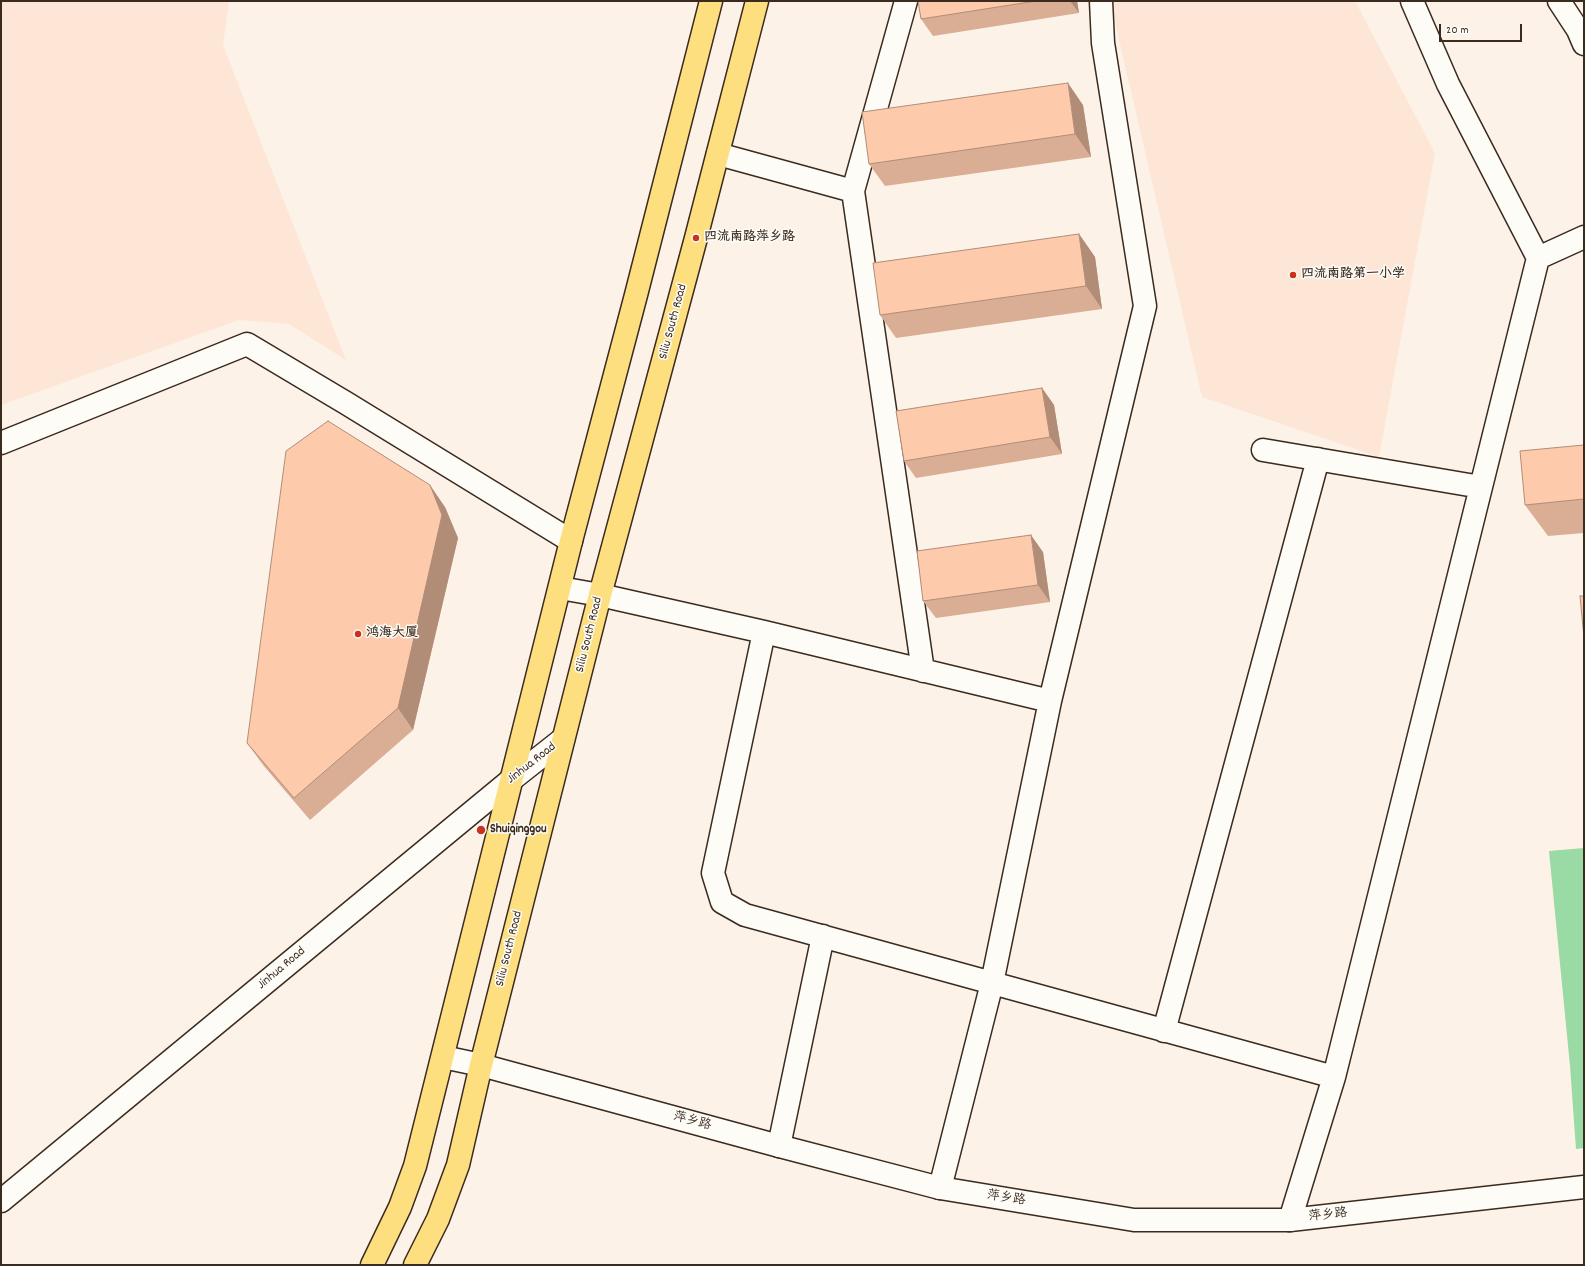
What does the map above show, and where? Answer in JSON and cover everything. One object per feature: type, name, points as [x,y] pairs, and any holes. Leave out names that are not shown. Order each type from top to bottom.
[{"type":"main road","points":[[372,1265],[400,1207],[415,1166],[571,541],[640,280],[711,1]]},
{"type":"main road","name":"Siliu South Road","points":[[415,1265],[438,1219],[458,1165],[481,1065],[600,595],[758,1]]},
{"type":"street","points":[[906,1],[853,191],[923,670]]},
{"type":"street","points":[[940,1188],[992,983],[1050,701],[1144,306],[1103,43],[1101,1]]},
{"type":"street","points":[[1290,1220],[1334,1077],[1538,258],[1448,84],[1412,1]]},
{"type":"street","points":[[1559,1],[1582,33]]},
{"type":"street","points":[[718,154],[853,191]]},
{"type":"street","points":[[1538,258],[1584,237]]},
{"type":"street","points":[[1,443],[247,344],[571,541]]},
{"type":"street","points":[[1264,450],[1481,487]]},
{"type":"street","points":[[1164,1031],[1318,459]]},
{"type":"street","points":[[560,588],[600,595],[764,632],[1050,701]]},
{"type":"street","points":[[764,632],[713,873],[722,902],[745,915],[1334,1077]]},
{"type":"street","name":"Jinhua Road","points":[[1,1200],[511,780],[564,739]]},
{"type":"street","points":[[779,1146],[823,936]]},
{"type":"street","name":"萍乡路","points":[[443,1057],[481,1065],[940,1188],[1134,1220],[1290,1220],[1584,1187]]},
{"type":"shaded area","points":[[1,1],[229,1],[223,45],[346,360],[289,324],[239,320],[1,405]]},
{"type":"shaded area","name":"四流南路第一小学","points":[[1110,1],[1355,1],[1435,153],[1379,457],[1202,397]]},
{"type":"green space","points":[[1584,848],[1584,1148],[1576,1149],[1570,1066],[1549,851]]},
{"type":"building","points":[[918,1],[1036,1],[921,19]]},
{"type":"building","points":[[1068,83],[1075,134],[869,164],[862,112]]},
{"type":"building","points":[[1079,234],[1086,286],[880,315],[873,263]]},
{"type":"building","points":[[1042,388],[1050,437],[904,461],[896,411]]},
{"type":"building","name":"鸿海大厦","points":[[328,421],[430,485],[442,515],[398,708],[294,798],[247,743],[286,451]]},
{"type":"building","points":[[1584,445],[1584,499],[1525,505],[1520,451]]},
{"type":"building","points":[[1031,535],[1038,585],[923,601],[917,551]]},
{"type":"building","points":[[1580,596],[1584,596],[1584,638]]},
{"type":"place","name":"四流南路萍乡路","points":[[696,238]]},
{"type":"place","name":"四流南路第一小学","points":[[1293,275]]},
{"type":"place","name":"鸿海大厦","points":[[358,634]]},
{"type":"place","name":"Shuiqinggou","points":[[481,830]]}]
